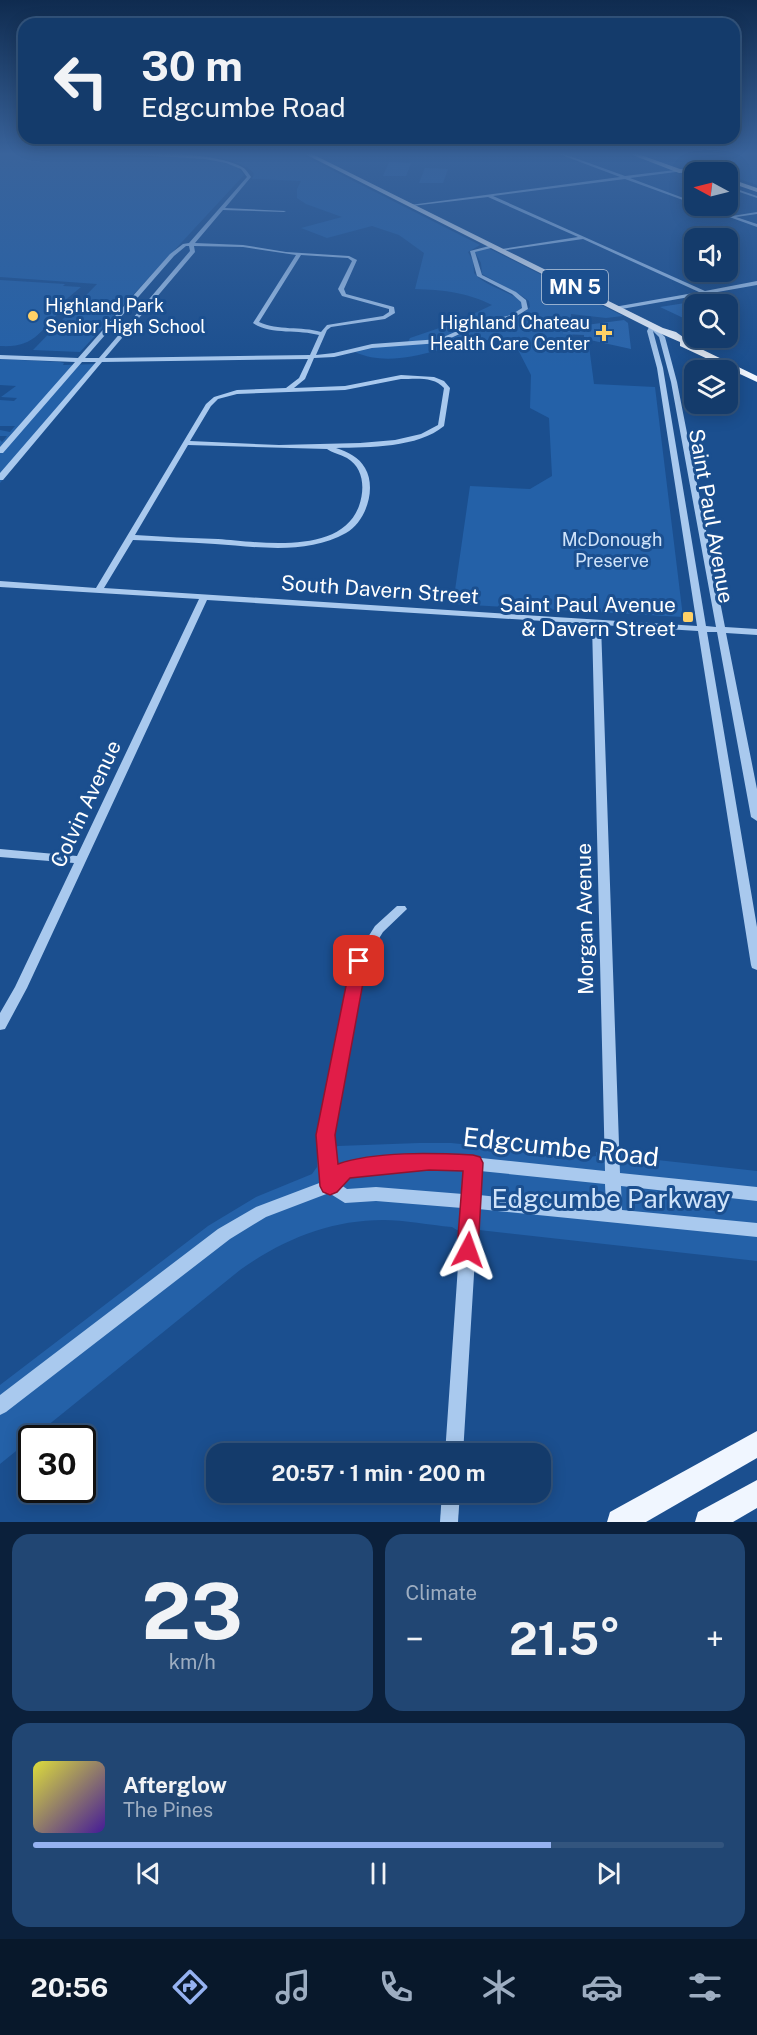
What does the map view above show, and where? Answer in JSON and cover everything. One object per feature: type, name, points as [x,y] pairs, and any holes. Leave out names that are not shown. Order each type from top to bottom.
[{"type":"main road","name":"MN 5","points":[[452,225],[656,328],[679,343],[693,347],[757,379]]},
{"type":"main road","points":[[620,1522],[757,1444]]},
{"type":"main road","points":[[708,1522],[757,1493]]},
{"type":"street","points":[[0,478],[192,251],[191,244],[208,225]]},
{"type":"street","points":[[554,225],[704,292]]},
{"type":"street","points":[[502,250],[583,238]]},
{"type":"street","points":[[0,450],[172,255],[185,245],[243,246],[298,254],[334,254],[352,258],[355,262],[341,292],[347,297],[384,305],[393,310],[390,316],[300,328],[267,327],[256,324],[298,254]]},
{"type":"street","points":[[0,356],[99,360],[313,357],[372,346],[440,341],[473,326],[521,313],[526,306],[522,299],[483,278],[477,271],[472,251],[493,246]]},
{"type":"street","points":[[616,308],[757,283]]},
{"type":"street","points":[[286,390],[302,379],[323,334],[329,326],[337,324]]},
{"type":"street","points":[[300,328],[323,334]]},
{"type":"street","name":"Saint Paul Avenue","points":[[757,817],[674,382],[662,337],[656,328],[650,331],[660,368],[757,965]]},
{"type":"street","points":[[99,590],[130,537],[186,442],[208,405],[216,398],[237,392],[332,389],[367,385],[401,377],[424,377],[438,380],[445,384],[447,390],[443,423],[438,429],[420,436],[374,444],[321,447],[186,442]]},
{"type":"street","points":[[302,379],[318,387],[332,389]]},
{"type":"street","points":[[354,461],[361,451],[374,444]]},
{"type":"street","points":[[130,537],[273,545],[301,544],[327,538],[351,526],[361,514],[368,483],[363,471],[354,461],[338,451],[321,447]]},
{"type":"street","name":"South Davern Street","points":[[0,584],[757,632]]},
{"type":"street","name":"Colvin Avenue","points":[[0,1025],[21,988],[204,597]]},
{"type":"street","name":"Morgan Avenue","points":[[596,622],[611,1177],[614,1216]]},
{"type":"street","points":[[0,853],[81,860]]},
{"type":"street","points":[[401,909],[379,930],[359,961],[325,1135],[330,1186],[345,1196],[376,1194],[757,1230]]},
{"type":"street","name":"Edgcumbe Road","points":[[0,1406],[224,1234],[261,1212],[330,1186],[344,1170],[419,1162],[473,1163],[757,1194]]},
{"type":"street","points":[[455,1443],[473,1163]]},
{"type":"street","points":[[449,1522],[450,1503]]},
{"type":"green space","points":[[0,225],[198,225],[80,352],[33,350],[97,284],[0,277]]},
{"type":"green space","points":[[312,225],[440,225],[480,245],[468,252],[473,261],[474,273],[484,282],[521,301],[522,307],[515,314],[470,325],[444,338],[408,342],[410,338],[454,323],[492,305],[473,297],[454,293],[415,289],[424,253],[399,235],[372,226],[327,238],[301,228]]},
{"type":"green space","name":"McDonough Preserve","points":[[488,248],[623,316],[606,318],[571,314],[573,342],[589,346],[594,384],[655,387],[683,617],[453,604],[470,486],[530,489],[552,476],[549,418],[530,408],[531,375],[514,342],[485,340],[470,342],[404,358],[387,359],[355,352],[377,347],[442,342],[478,327],[520,316],[530,307],[529,301],[482,274],[481,263],[475,252]]},
{"type":"green space","name":"Highland Park Senior High School","points":[[0,280],[81,287],[57,307],[63,308],[36,336],[21,344],[0,346]]},
{"type":"green space","points":[[0,359],[60,362],[64,363],[63,365],[99,364],[0,483],[0,440],[2,442],[7,436],[0,436],[0,430],[10,432],[15,426],[0,426],[0,400],[14,401],[17,398],[1,397],[16,386],[0,385]]},
{"type":"green space","name":"Edgcumbe Parkway","points":[[451,1143],[589,1157],[596,1156],[596,1152],[623,1153],[630,1157],[757,1171],[757,1261],[479,1230],[457,1230],[452,1227],[400,1221],[363,1221],[326,1228],[290,1241],[240,1270],[48,1425],[18,1425],[18,1449],[0,1464],[0,1385],[208,1226],[256,1197],[312,1174],[317,1167],[317,1156],[338,1146]]},
{"type":"building","points":[[684,303],[684,318],[660,307]]},
{"type":"building","name":"Highland Chateau Health Care Center","points":[[624,320],[628,323],[631,349],[590,340],[584,335],[563,334],[563,328]]},
{"type":"place","name":"Highland Park Senior High School","points":[[33,316]]},
{"type":"place","name":"Highland Chateau Health Care Center","points":[[604,333]]},
{"type":"place","name":"Saint Paul Avenue & Davern Street","points":[[688,617]]},
{"type":"route","points":[[359,961],[325,1135],[330,1186],[344,1170],[368,1166],[429,1161],[473,1163],[468,1250]]}]
